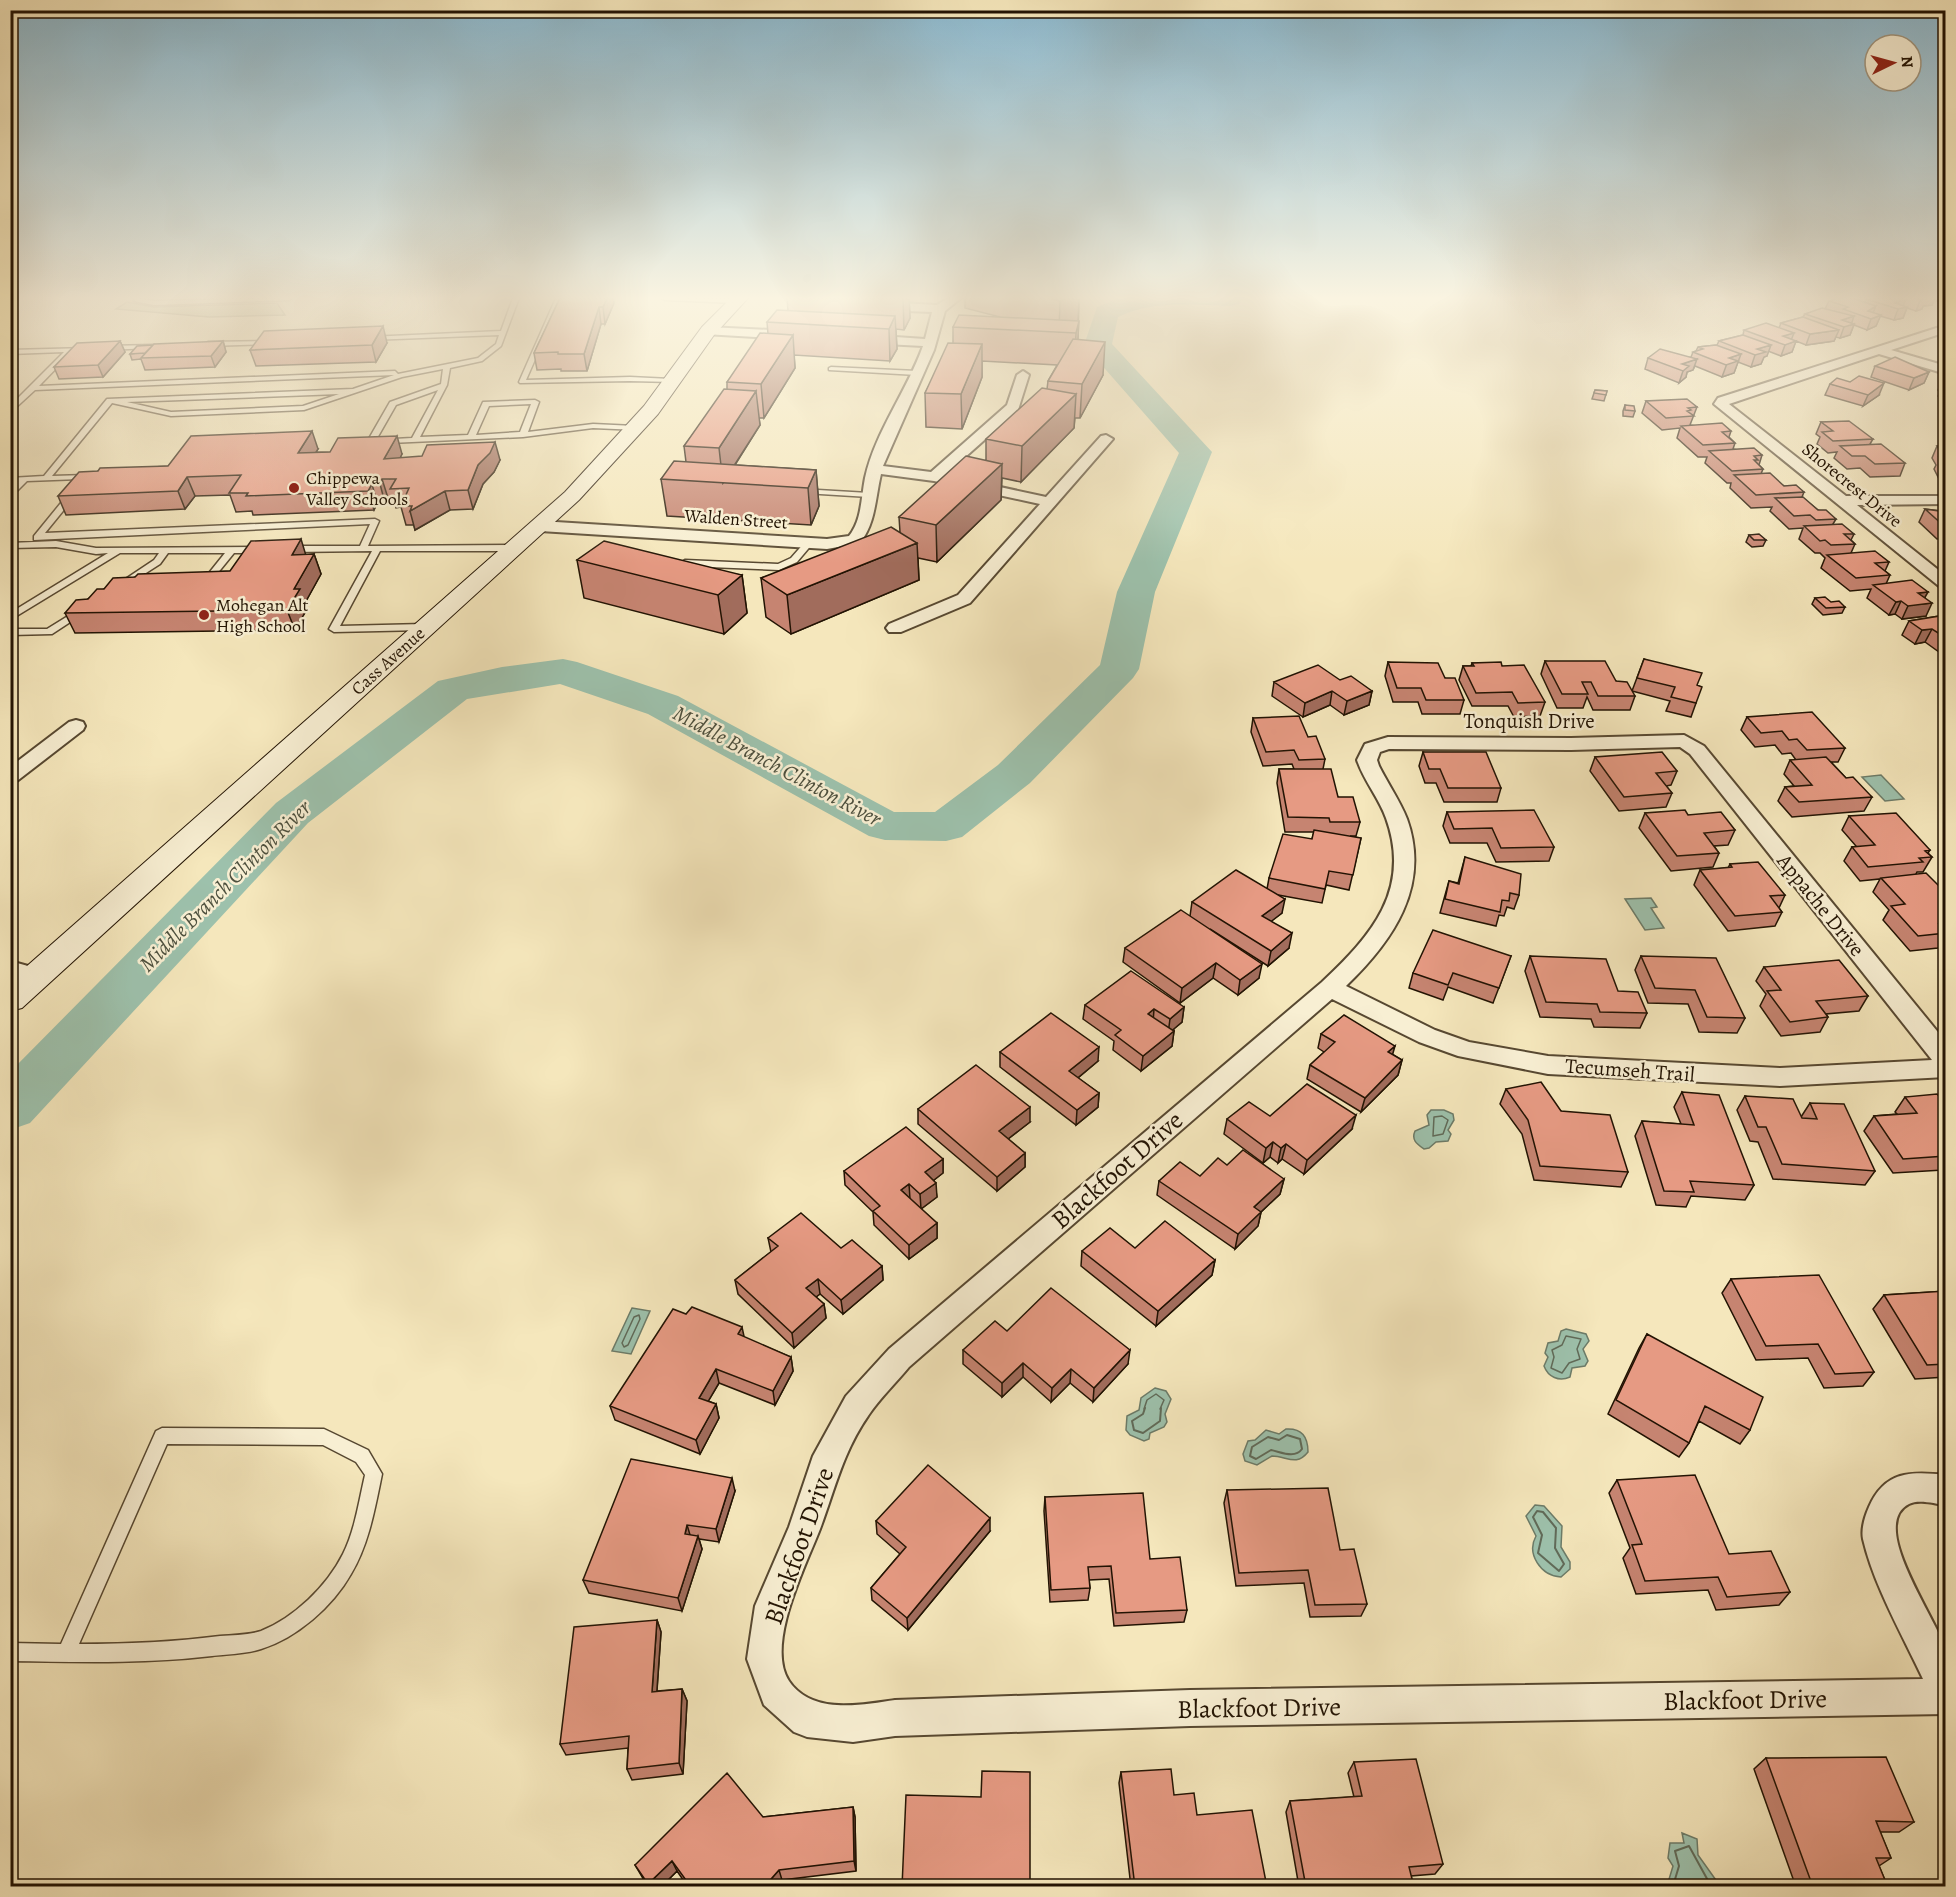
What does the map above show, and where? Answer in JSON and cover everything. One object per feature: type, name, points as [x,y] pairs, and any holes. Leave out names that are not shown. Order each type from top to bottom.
[{"type":"main road","name":"Cass Avenue","points":[[10,1000],[424,627],[540,526],[597,471],[635,428],[667,387]]},
{"type":"street","name":"Walden Street","points":[[540,526],[809,543],[842,543],[854,540],[863,528],[874,470],[911,387]]},
{"type":"street","points":[[934,477],[1013,407],[1019,387]]},
{"type":"street","name":"Shorecrest Drive","points":[[1772,387],[1721,404],[1946,584]]},
{"type":"street","points":[[894,628],[964,598],[1107,439]]},
{"type":"street","points":[[874,470],[934,477],[1049,502]]},
{"type":"street","points":[[1842,501],[1946,500]]},
{"type":"street","points":[[10,777],[76,726]]},
{"type":"street","name":"Tonquish Drive","points":[[1367,760],[1372,748],[1388,743],[1571,744],[1668,740],[1684,741],[1696,750]]},
{"type":"street","name":"Appache Drive","points":[[1696,750],[1946,1059]]},
{"type":"street","name":"Blackfoot Drive","points":[[1367,760],[1397,820],[1404,850],[1405,884],[1382,935],[1330,988],[899,1358],[857,1406],[824,1466],[805,1527],[772,1606],[764,1659],[776,1694],[807,1719],[853,1724],[895,1718],[1190,1708],[1946,1696]]},
{"type":"street","points":[[10,969],[38,976]]},
{"type":"street","name":"Tecumseh Trail","points":[[1330,988],[1427,1036],[1467,1050],[1548,1065],[1780,1077],[1946,1068]]},
{"type":"street","points":[[1946,1490],[1916,1487],[1901,1491],[1889,1500],[1881,1516],[1879,1538],[1899,1591],[1946,1688]]},
{"type":"lane","points":[[10,411],[32,388],[70,387]]},
{"type":"lane","points":[[110,401],[171,414],[304,408],[368,387]]},
{"type":"lane","points":[[440,387],[393,404],[371,441],[523,435],[592,426],[635,428]]},
{"type":"lane","points":[[415,440],[443,387]]},
{"type":"lane","points":[[46,478],[110,401],[356,390]]},
{"type":"lane","points":[[471,437],[486,404],[535,402],[523,435]]},
{"type":"lane","points":[[10,480],[87,477],[31,545]]},
{"type":"lane","points":[[10,496],[25,479]]},
{"type":"lane","points":[[797,491],[869,495]]},
{"type":"lane","points":[[39,536],[375,522],[363,549]]},
{"type":"lane","points":[[680,563],[779,567],[794,560],[809,543]]},
{"type":"lane","points":[[10,546],[56,544],[96,551],[268,550]]},
{"type":"lane","points":[[280,549],[514,548]]},
{"type":"lane","points":[[377,549],[334,629],[424,627]]},
{"type":"lane","points":[[109,593],[158,562],[166,550]]},
{"type":"lane","points":[[196,584],[208,583],[232,550]]},
{"type":"lane","points":[[10,617],[119,551]]},
{"type":"lane","points":[[119,587],[141,586]]},
{"type":"lane","points":[[10,632],[49,632],[89,606]]},
{"type":"lane","points":[[10,1652],[66,1653],[122,1654],[196,1649],[264,1639],[315,1608],[345,1568],[364,1518],[374,1474],[362,1456],[324,1437],[162,1436],[66,1653]]},
{"type":"water","points":[[1881,775],[1904,799],[1885,801],[1862,777]]},
{"type":"water","points":[[1651,898],[1657,907],[1651,908],[1664,928],[1645,930],[1625,899]]},
{"type":"water","points":[[1431,1110],[1444,1110],[1453,1114],[1454,1120],[1448,1130],[1451,1134],[1448,1141],[1436,1142],[1424,1149],[1415,1142],[1414,1134],[1415,1131],[1429,1125],[1427,1115]]},
{"type":"water","points":[[632,1308],[650,1311],[631,1354],[612,1351]]},
{"type":"water","points":[[1566,1329],[1586,1334],[1589,1341],[1583,1349],[1588,1361],[1585,1366],[1572,1368],[1570,1377],[1558,1379],[1551,1376],[1544,1366],[1548,1357],[1545,1353],[1548,1343],[1558,1341],[1561,1331]]},
{"type":"water","points":[[1155,1388],[1166,1391],[1171,1399],[1165,1414],[1167,1422],[1164,1427],[1150,1433],[1149,1439],[1144,1441],[1130,1435],[1126,1430],[1127,1416],[1139,1410],[1141,1398]]},
{"type":"water","points":[[1286,1429],[1296,1430],[1303,1434],[1308,1452],[1304,1456],[1291,1460],[1272,1456],[1257,1465],[1245,1461],[1243,1454],[1248,1441],[1255,1440],[1266,1430],[1279,1434]]},
{"type":"water","points":[[1535,1505],[1544,1506],[1562,1526],[1561,1547],[1570,1562],[1570,1569],[1561,1577],[1547,1573],[1534,1557],[1533,1543],[1536,1536],[1526,1516]]},
{"type":"water","points":[[1682,1833],[1697,1839],[1698,1855],[1718,1883],[1717,1886],[1667,1886],[1673,1866],[1668,1858],[1670,1843],[1684,1843]]},
{"type":"building","points":[[928,387],[964,387],[961,394],[925,393]]},
{"type":"building","points":[[1839,387],[1879,387],[1868,395]]},
{"type":"building","points":[[1042,388],[1076,394],[1022,446],[986,439]]},
{"type":"building","points":[[724,389],[756,391],[719,448],[684,446]]},
{"type":"building","points":[[1595,390],[1607,391],[1606,395],[1594,393]]},
{"type":"building","points":[[1687,399],[1697,407],[1688,408],[1691,410],[1687,411],[1694,416],[1666,418],[1646,401]]},
{"type":"building","points":[[1625,405],[1634,406],[1635,411],[1625,410]]},
{"type":"building","points":[[1849,421],[1873,439],[1833,441],[1822,432],[1833,431],[1821,422]]},
{"type":"building","points":[[1722,423],[1731,431],[1722,432],[1735,443],[1703,445],[1681,426]]},
{"type":"building","points":[[312,431],[298,453],[330,452],[338,438],[397,436],[384,459],[422,456],[427,445],[495,442],[490,453],[478,465],[468,490],[445,491],[410,511],[412,506],[401,506],[409,488],[390,489],[396,479],[382,479],[380,484],[372,484],[368,491],[246,496],[248,493],[229,493],[241,475],[187,477],[178,491],[58,496],[79,472],[98,471],[100,468],[168,466],[191,436]]},
{"type":"building","points":[[1881,444],[1905,463],[1875,464],[1865,456],[1852,456],[1840,446]]},
{"type":"building","points":[[1937,446],[1946,447],[1946,466],[1939,457],[1945,457]]},
{"type":"building","points":[[1754,448],[1762,455],[1754,456],[1758,460],[1754,460],[1763,469],[1732,471],[1709,451]]},
{"type":"building","points":[[966,456],[1002,464],[936,525],[899,517]]},
{"type":"building","points":[[674,461],[816,470],[808,488],[661,479]]},
{"type":"building","points":[[1770,473],[1784,486],[1796,485],[1804,492],[1756,495],[1734,475]]},
{"type":"building","points":[[1803,497],[1818,510],[1826,510],[1836,519],[1816,520],[1810,515],[1794,516],[1775,498]]},
{"type":"building","points":[[1925,509],[1946,512],[1946,526],[1944,526]]},
{"type":"building","points":[[1842,524],[1854,534],[1844,534],[1855,544],[1831,545],[1825,540],[1820,541],[1804,526]]},
{"type":"building","points":[[891,527],[917,543],[787,595],[761,578]]},
{"type":"building","points":[[1759,534],[1766,540],[1754,540],[1749,535]]},
{"type":"building","points":[[301,539],[292,555],[314,554],[294,589],[300,589],[287,610],[65,613],[76,600],[88,599],[97,589],[104,589],[113,578],[135,577],[138,574],[230,571],[251,541]]},
{"type":"building","points":[[604,541],[742,575],[718,595],[577,560]]},
{"type":"building","points":[[1875,551],[1889,562],[1875,563],[1890,575],[1856,578],[1827,555]]},
{"type":"building","points":[[1912,580],[1928,592],[1918,593],[1932,603],[1908,606],[1901,601],[1896,602],[1873,585]]},
{"type":"building","points":[[1825,597],[1831,602],[1839,601],[1845,607],[1826,608],[1815,598]]},
{"type":"building","points":[[1946,615],[1946,638],[1932,629],[1922,630],[1909,621]]},
{"type":"building","points":[[1644,659],[1702,673],[1697,685],[1702,687],[1696,703],[1671,697],[1675,687],[1637,678]]},
{"type":"building","points":[[1545,661],[1605,661],[1616,681],[1627,682],[1635,696],[1598,696],[1591,682],[1582,682],[1588,694],[1562,694]]},
{"type":"building","points":[[1388,662],[1438,663],[1445,678],[1455,678],[1464,700],[1426,700],[1421,688],[1397,688]]},
{"type":"building","points":[[1501,662],[1502,666],[1524,665],[1545,702],[1518,703],[1512,692],[1476,693],[1463,666],[1474,666],[1472,663]]},
{"type":"building","points":[[1318,665],[1340,680],[1351,676],[1372,691],[1347,701],[1332,691],[1305,703],[1274,682]]},
{"type":"building","points":[[1812,712],[1845,748],[1807,750],[1797,739],[1789,740],[1782,731],[1761,733],[1747,717]]},
{"type":"building","points":[[1299,716],[1308,737],[1316,736],[1325,759],[1299,760],[1294,750],[1266,752],[1253,718]]},
{"type":"building","points":[[1423,752],[1486,752],[1501,788],[1448,788],[1440,769],[1429,769]]},
{"type":"building","points":[[1662,752],[1677,771],[1656,773],[1672,793],[1624,797],[1595,757]]},
{"type":"building","points":[[1826,757],[1846,778],[1853,777],[1872,797],[1799,802],[1785,787],[1812,785],[1790,760]]},
{"type":"building","points":[[1279,769],[1331,769],[1338,797],[1353,797],[1360,822],[1330,822],[1329,818],[1288,817]]},
{"type":"building","points":[[1534,810],[1554,847],[1501,848],[1492,828],[1454,829],[1447,812]]},
{"type":"building","points":[[1685,810],[1688,815],[1721,812],[1735,830],[1704,833],[1719,853],[1677,856],[1645,813]]},
{"type":"building","points":[[1896,813],[1930,850],[1925,851],[1932,857],[1919,858],[1923,862],[1868,867],[1852,847],[1875,845],[1849,816]]},
{"type":"building","points":[[1314,830],[1361,838],[1353,875],[1329,871],[1325,889],[1269,878],[1283,834],[1312,839]]},
{"type":"building","points":[[1465,857],[1521,874],[1519,895],[1510,893],[1509,901],[1502,900],[1500,912],[1445,899],[1449,881],[1459,884]]},
{"type":"building","points":[[1758,862],[1785,895],[1770,896],[1782,912],[1735,916],[1700,870],[1732,867],[1730,864]]},
{"type":"building","points":[[1236,870],[1285,899],[1262,916],[1292,933],[1271,951],[1192,902]]},
{"type":"building","points":[[1926,873],[1946,893],[1946,923],[1939,924],[1946,933],[1918,936],[1891,906],[1905,904],[1881,878]]},
{"type":"building","points":[[1181,910],[1262,964],[1240,980],[1216,963],[1182,988],[1125,948]]},
{"type":"building","points":[[1433,930],[1511,956],[1499,988],[1453,973],[1448,985],[1413,973]]},
{"type":"building","points":[[1530,956],[1606,959],[1618,991],[1638,992],[1647,1013],[1600,1012],[1597,1004],[1546,1002]]},
{"type":"building","points":[[1641,956],[1716,958],[1745,1018],[1707,1017],[1695,990],[1655,988]]},
{"type":"building","points":[[1839,960],[1868,996],[1816,1001],[1828,1017],[1790,1022],[1767,991],[1781,990],[1764,967]]},
{"type":"building","points":[[1131,971],[1184,1007],[1170,1019],[1154,1009],[1148,1014],[1174,1031],[1143,1056],[1115,1035],[1121,1030],[1085,1005]]},
{"type":"building","points":[[1051,1013],[1099,1047],[1069,1071],[1099,1093],[1077,1110],[1000,1052]]},
{"type":"building","points":[[1344,1015],[1395,1046],[1388,1052],[1402,1060],[1365,1098],[1310,1065],[1335,1042],[1321,1034]]},
{"type":"building","points":[[976,1065],[1030,1107],[999,1131],[1025,1153],[997,1177],[918,1109]]},
{"type":"building","points":[[1541,1082],[1561,1111],[1610,1115],[1628,1172],[1540,1166],[1528,1120],[1506,1089]]},
{"type":"building","points":[[1307,1084],[1356,1115],[1307,1160],[1286,1144],[1281,1148],[1273,1142],[1266,1148],[1227,1119],[1249,1102],[1270,1116]]},
{"type":"building","points":[[1682,1092],[1719,1095],[1754,1185],[1690,1181],[1694,1192],[1664,1191],[1642,1121],[1694,1125]]},
{"type":"building","points":[[1937,1094],[1946,1104],[1946,1156],[1903,1159],[1874,1116],[1917,1113],[1905,1097]]},
{"type":"building","points":[[1745,1096],[1793,1099],[1802,1118],[1817,1119],[1810,1103],[1844,1104],[1875,1171],[1782,1164],[1766,1127],[1758,1127]]},
{"type":"building","points":[[906,1127],[943,1159],[925,1172],[936,1183],[920,1194],[909,1184],[901,1190],[937,1223],[909,1245],[873,1211],[880,1206],[844,1171]]},
{"type":"building","points":[[1243,1150],[1284,1179],[1254,1207],[1261,1212],[1238,1234],[1159,1181],[1180,1162],[1200,1176],[1218,1158],[1227,1165]]},
{"type":"building","points":[[801,1213],[841,1248],[852,1240],[882,1266],[841,1300],[818,1279],[806,1288],[824,1304],[792,1333],[735,1280],[778,1246],[768,1238]]},
{"type":"building","points":[[1165,1221],[1215,1260],[1158,1311],[1082,1251],[1110,1228],[1135,1248]]},
{"type":"building","points":[[1819,1275],[1874,1372],[1835,1374],[1818,1344],[1766,1346],[1731,1279]]},
{"type":"building","points":[[1051,1288],[1130,1350],[1094,1388],[1071,1369],[1052,1388],[1023,1363],[1002,1383],[963,1350],[995,1321],[1007,1331]]},
{"type":"building","points":[[1946,1291],[1946,1364],[1927,1365],[1884,1295]]},
{"type":"building","points":[[692,1307],[742,1327],[738,1334],[791,1357],[773,1391],[716,1369],[699,1398],[716,1404],[696,1440],[610,1406],[673,1309],[686,1314]]},
{"type":"building","points":[[1647,1334],[1763,1397],[1750,1430],[1705,1406],[1689,1443],[1616,1400]]},
{"type":"building","points":[[631,1459],[732,1478],[716,1529],[687,1525],[685,1534],[698,1536],[678,1598],[583,1580]]},
{"type":"building","points":[[928,1465],[990,1518],[907,1618],[871,1588],[906,1547],[876,1521]]},
{"type":"building","points":[[1695,1475],[1729,1554],[1771,1551],[1790,1592],[1727,1597],[1718,1577],[1645,1581],[1632,1545],[1642,1544],[1617,1480]]},
{"type":"building","points":[[1328,1488],[1340,1550],[1354,1549],[1367,1604],[1315,1605],[1308,1570],[1239,1573],[1227,1490]]},
{"type":"building","points":[[1143,1493],[1150,1559],[1180,1557],[1187,1610],[1116,1613],[1111,1566],[1088,1567],[1090,1588],[1051,1590],[1045,1497]]},
{"type":"building","points":[[657,1620],[652,1692],[682,1689],[679,1763],[627,1769],[629,1736],[560,1744],[574,1627]]},
{"type":"building","points":[[1886,1757],[1914,1822],[1876,1821],[1891,1858],[1876,1858],[1887,1885],[1813,1887],[1766,1758]]},
{"type":"building","points":[[1416,1759],[1443,1864],[1409,1867],[1414,1887],[1306,1887],[1290,1801],[1362,1796],[1354,1762]]},
{"type":"building","points":[[1171,1769],[1174,1795],[1194,1793],[1197,1815],[1252,1810],[1267,1887],[1135,1887],[1121,1772]]},
{"type":"building","points":[[982,1771],[1030,1772],[1030,1887],[902,1887],[906,1795],[981,1797]]},
{"type":"building","points":[[727,1773],[763,1817],[853,1807],[854,1861],[779,1870],[764,1887],[691,1887],[672,1861],[648,1884],[635,1865]]},
{"type":"waterway","name":"Middle Branch Clinton River","points":[[10,1108],[292,813],[453,690],[502,679],[563,671],[663,705],[885,826],[946,827],[1014,774],[1119,669],[1136,592],[1196,452],[1136,387]]},
{"type":"place","name":"Chippewa Valley Schools","points":[[294,488]]},
{"type":"place","name":"Mohegan Alt High School","points":[[204,615]]}]
